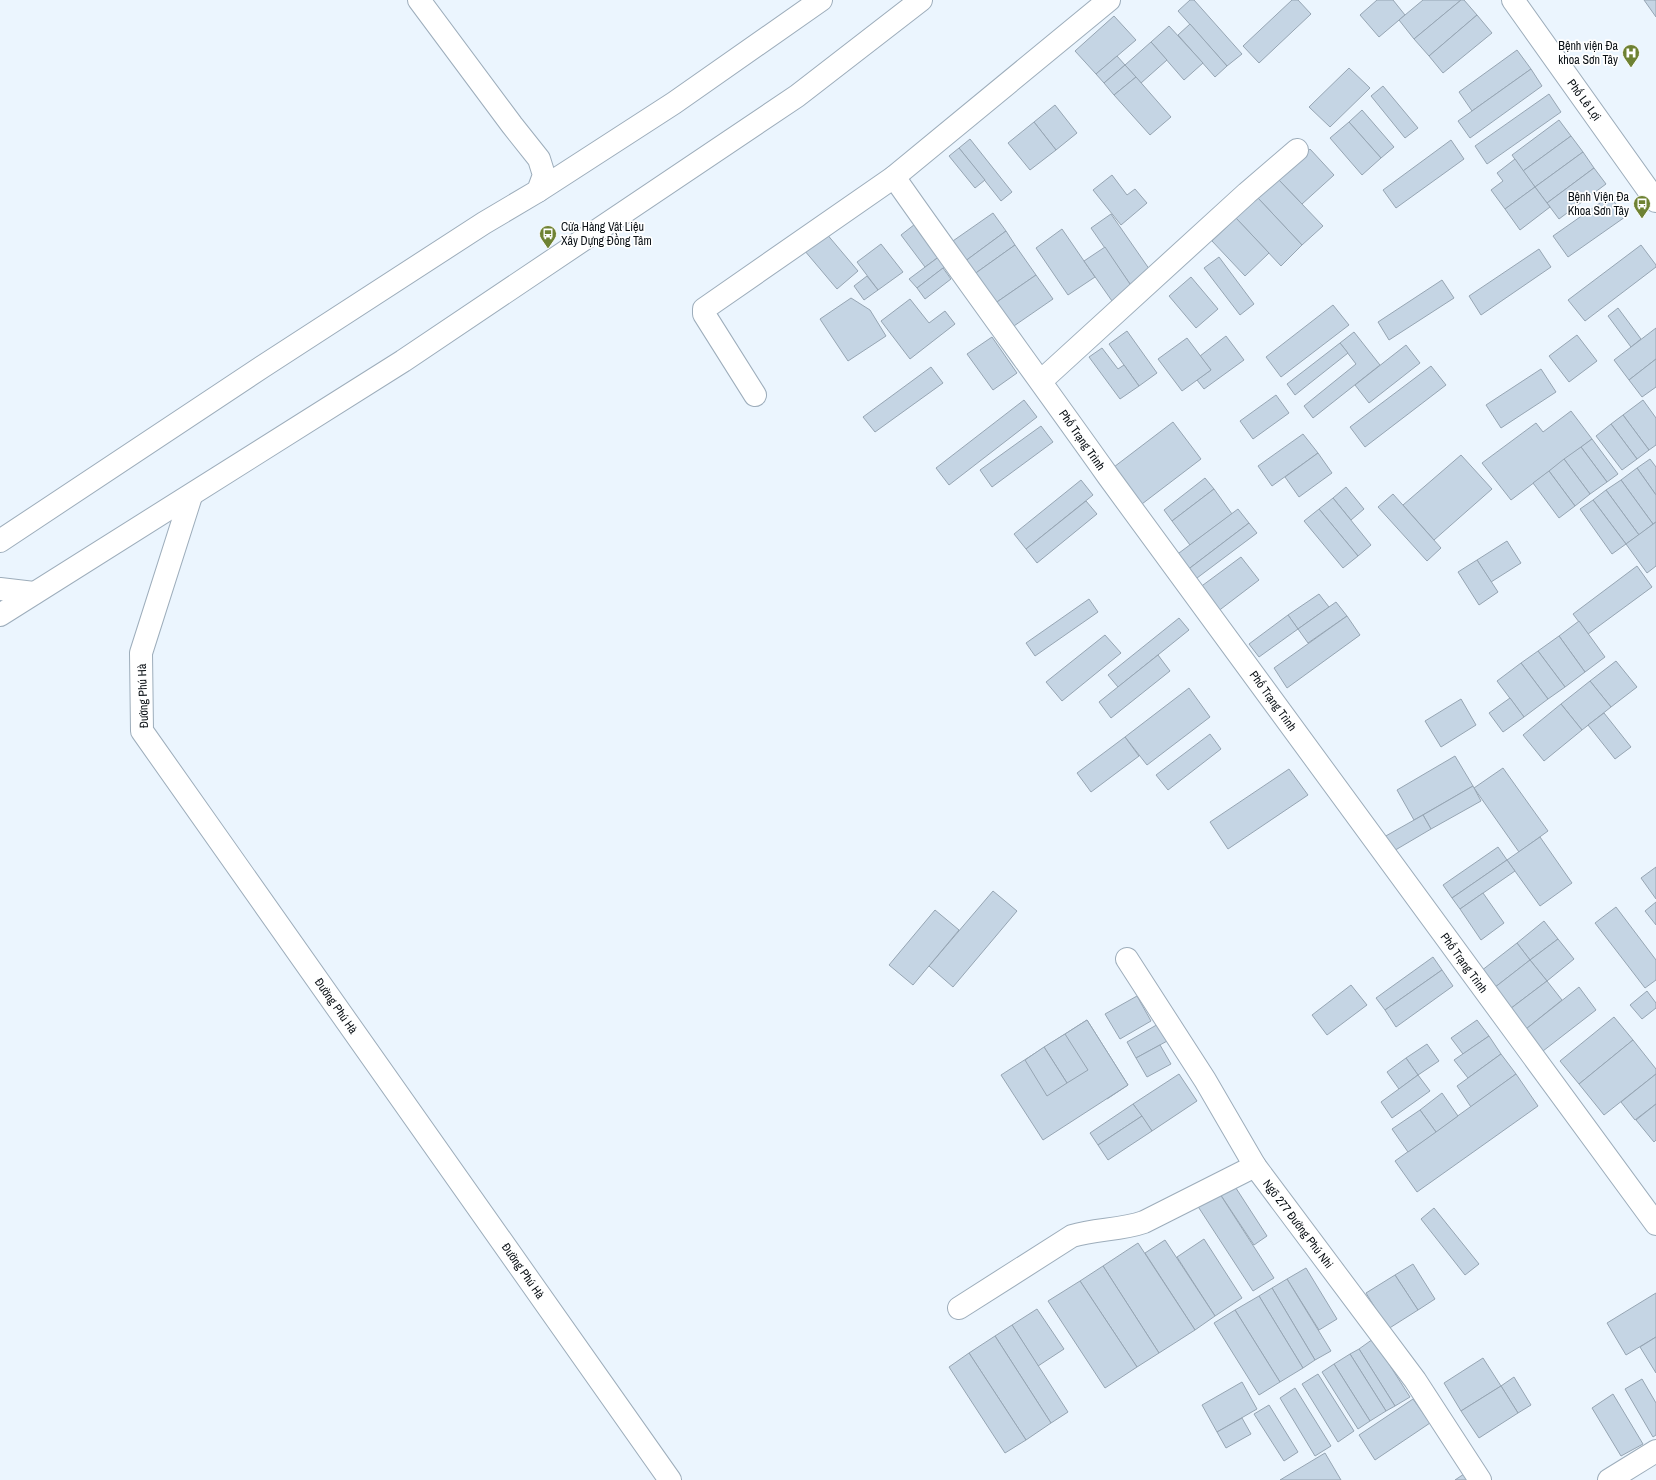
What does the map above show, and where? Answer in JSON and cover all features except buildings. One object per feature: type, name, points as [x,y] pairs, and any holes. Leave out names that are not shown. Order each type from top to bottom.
[{"type":"street","points":[[419,0],[539,159],[544,175],[538,191]]},
{"type":"street","points":[[0,541],[262,367],[484,223],[538,191],[674,103],[821,0]]},
{"type":"street","points":[[0,615],[403,361],[797,96],[921,0]]},
{"type":"street","points":[[755,395],[704,314],[704,309],[894,177],[1109,0]]},
{"type":"street","name":"Phố Lê Lợi","points":[[1513,0],[1656,201]]},
{"type":"street","points":[[1041,381],[1247,193],[1297,150]]},
{"type":"street","name":"Phố Trạng Trình","points":[[894,177],[1108,476],[1656,1224]]},
{"type":"street","name":"Đường Phú Hà","points":[[191,496],[141,653],[142,731],[670,1480]]},
{"type":"street","points":[[0,588],[34,593]]},
{"type":"street","name":"Ngõ 277 Đường Phú Nhi","points":[[1127,959],[1205,1080],[1255,1166],[1415,1380],[1480,1480]]},
{"type":"street","points":[[959,1308],[1072,1236],[1088,1231],[1130,1227],[1144,1222],[1255,1166]]},
{"type":"street","points":[[1609,1480],[1656,1451]]},
{"type":"place","name":"Bệnh viện Đa khoa Sơn Tây","points":[[1631,68]]},
{"type":"place","name":"Bệnh Viện Đa Khoa Sơn Tây","points":[[1642,219]]},
{"type":"place","name":"Cửa Hàng Vật Liệu Xây Dựng Đồng Tâm","points":[[548,249]]}]
